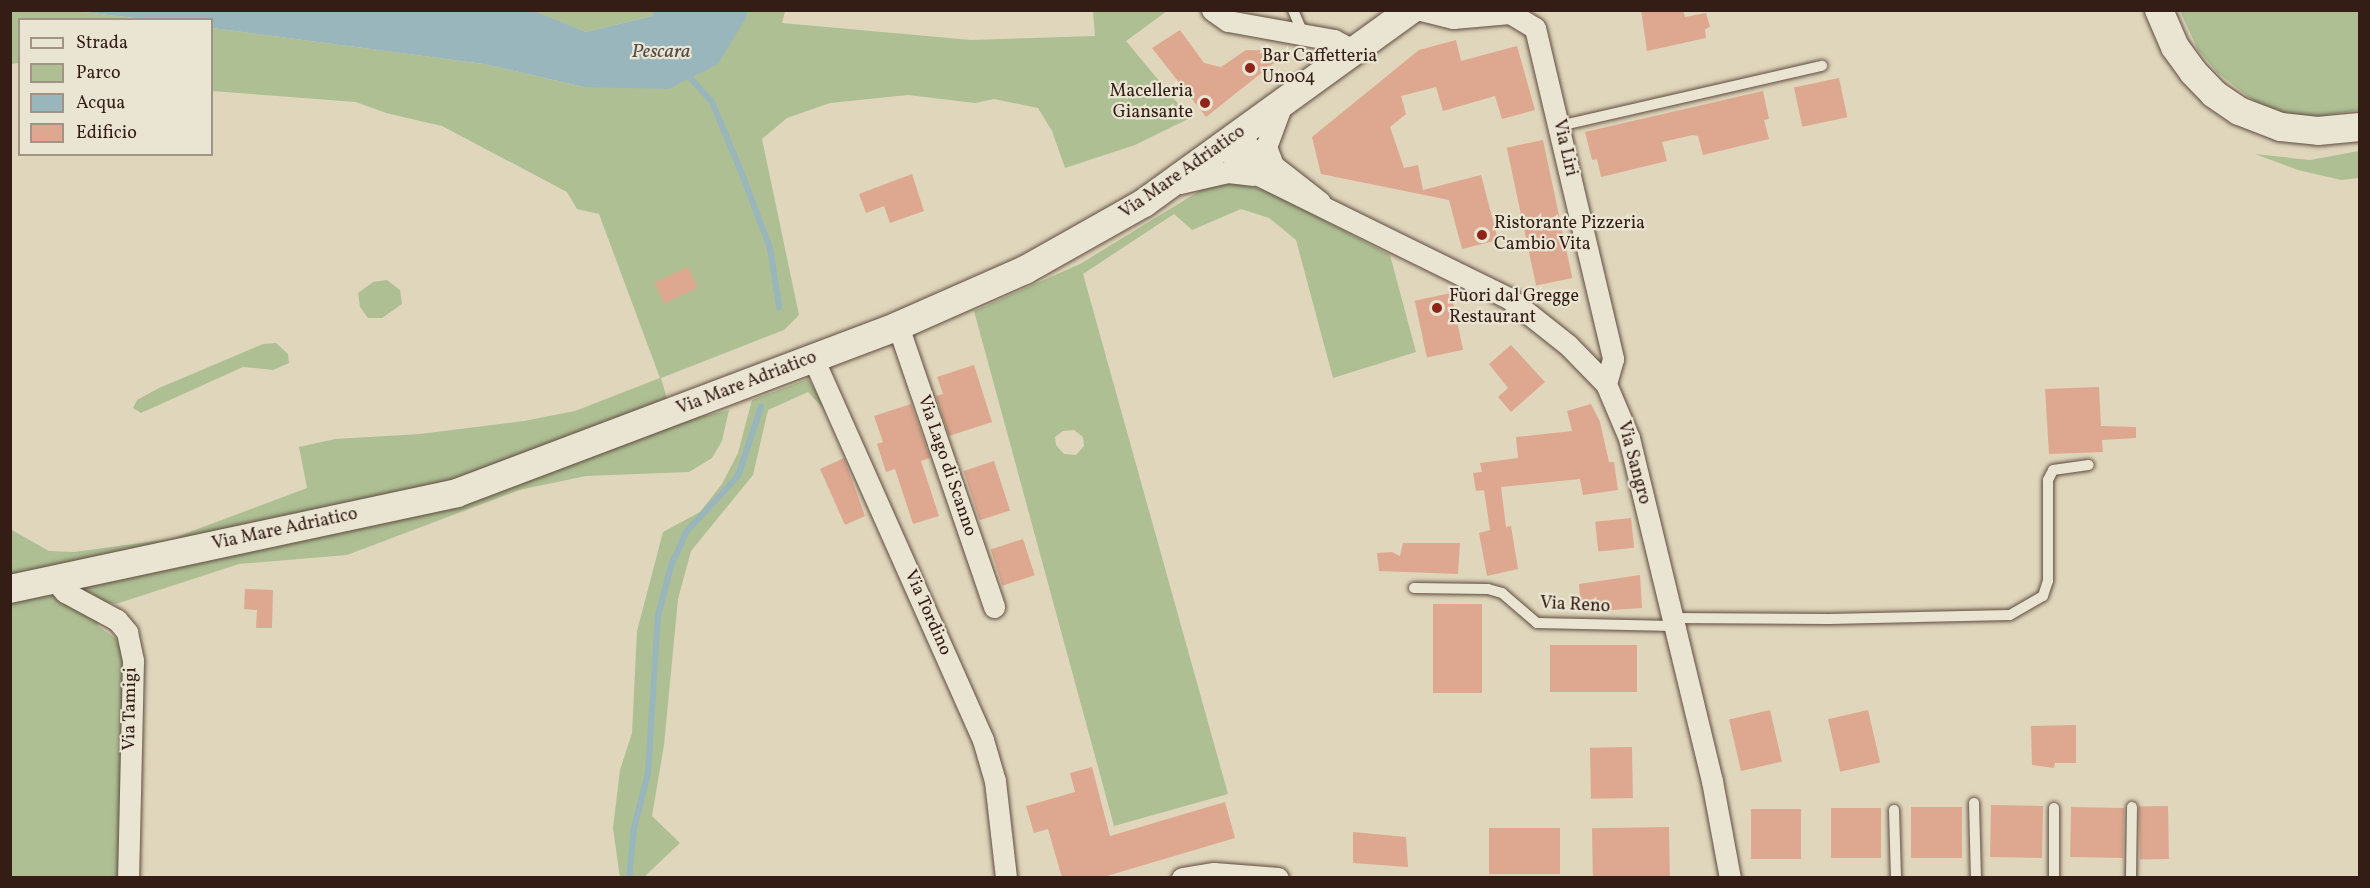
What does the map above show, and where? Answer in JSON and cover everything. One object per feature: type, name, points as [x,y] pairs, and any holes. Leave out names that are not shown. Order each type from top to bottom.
[{"type":"main road","name":"Via Mare Adriatico","points":[[10,588],[457,493],[898,326],[1025,270],[1168,186],[1411,10]]},
{"type":"main road","points":[[2161,12],[2175,47],[2193,72],[2214,94],[2239,111],[2263,123],[2290,129],[2360,127]]},
{"type":"street","points":[[1212,10],[1228,21],[1334,40],[1355,51]]},
{"type":"street","name":"Via Liri","points":[[1422,10],[1453,18],[1510,13],[1535,28],[1613,359],[1606,384]]},
{"type":"street","points":[[1267,171],[1266,147],[1282,104]]},
{"type":"street","name":"Via Sangro","points":[[1224,145],[1240,166],[1267,171],[1320,202],[1510,299],[1568,345],[1606,384],[1629,438],[1712,781],[1730,878]]},
{"type":"street","name":"Via Sangro","points":[[1168,186],[1228,172],[1267,171]]},
{"type":"street","name":"Via Lago di Scanno","points":[[898,326],[994,607]]},
{"type":"street","name":"Via Tordino","points":[[813,358],[983,740],[995,781],[1006,878]]},
{"type":"street","name":"Via Tamigi","points":[[54,579],[65,592],[117,620],[128,632],[133,661],[128,878]]},
{"type":"street","points":[[1195,876],[1278,878]]},
{"type":"lane","points":[[1293,10],[1303,33]]},
{"type":"lane","points":[[1559,126],[1822,66]]},
{"type":"lane","name":"Via Reno","points":[[1414,588],[1488,589],[1502,593],[1537,623],[1829,620],[2010,615],[2043,596],[2048,581],[2048,480],[2053,470],[2089,465]]},
{"type":"lane","points":[[1974,804],[1976,878]]},
{"type":"lane","points":[[2132,807],[2132,878]]},
{"type":"lane","points":[[2054,808],[2054,878]]},
{"type":"lane","points":[[1894,810],[1896,878]]},
{"type":"green space","points":[[11,11],[75,11],[134,18],[18,18],[18,63],[11,64]]},
{"type":"green space","points":[[531,11],[654,11],[652,16],[586,32]]},
{"type":"green space","points":[[747,11],[785,11],[782,23],[971,40],[1095,36],[1093,11],[1167,11],[1126,41],[1190,118],[1135,145],[1065,168],[1052,131],[1038,108],[994,99],[975,103],[908,95],[830,103],[787,118],[762,139],[799,315],[784,330],[661,378],[674,423],[729,410],[722,441],[712,458],[689,472],[586,476],[519,490],[347,555],[239,564],[116,604],[99,601],[98,626],[116,639],[127,665],[123,877],[11,877],[10,529],[49,551],[74,552],[171,539],[307,488],[299,447],[335,439],[420,434],[524,421],[575,411],[660,378],[599,214],[577,209],[567,192],[442,126],[386,113],[356,102],[213,91],[213,28],[484,64],[584,87],[747,16]]},
{"type":"green space","points":[[2180,11],[2359,11],[2359,110],[2311,118],[2283,113],[2254,101],[2218,73],[2198,50]]},
{"type":"green space","points":[[2359,151],[2359,178],[2341,180],[2298,170],[2255,154],[2310,160]]},
{"type":"green space","points":[[1236,183],[1266,190],[1390,255],[1416,352],[1333,378],[1296,240],[1269,218],[1241,209],[1192,230],[1174,214],[1083,274],[1228,794],[1114,826],[974,311],[1080,264],[1206,187]],"holes":[[[1074,430],[1083,437],[1084,446],[1076,455],[1064,454],[1056,445],[1055,437],[1063,431]]]},
{"type":"green space","points":[[387,280],[400,290],[402,304],[382,318],[368,318],[360,307],[358,293],[373,282]]},
{"type":"green space","points":[[276,343],[288,354],[289,363],[273,370],[243,367],[141,413],[133,408],[137,400],[159,388],[263,344]]},
{"type":"green space","points":[[808,379],[832,418],[808,392],[768,410],[753,475],[691,551],[678,599],[664,745],[652,816],[680,843],[644,877],[620,878],[613,828],[620,770],[632,733],[637,631],[663,532],[700,512],[722,484],[738,453],[752,400]]},
{"type":"water","name":"Pescara","points":[[531,10],[586,32],[652,16],[654,11],[747,11],[747,16],[718,64],[668,89],[584,87],[484,64],[213,28],[213,18],[134,18],[75,11]]},
{"type":"building","points":[[1641,10],[1683,10],[1685,17],[1706,13],[1710,27],[1705,29],[1706,38],[1647,51]]},
{"type":"building","points":[[1180,30],[1204,63],[1221,67],[1246,50],[1289,51],[1206,117],[1152,48]]},
{"type":"building","points":[[1456,40],[1461,61],[1517,46],[1535,110],[1502,119],[1495,96],[1443,111],[1436,87],[1401,96],[1406,114],[1390,127],[1404,168],[1418,165],[1423,190],[1481,175],[1498,240],[1462,249],[1449,200],[1321,174],[1312,137],[1419,50]]},
{"type":"building","points":[[1839,78],[1847,117],[1802,127],[1794,88]]},
{"type":"building","points":[[1763,91],[1769,119],[1764,120],[1769,139],[1703,155],[1698,136],[1693,135],[1662,142],[1667,161],[1601,177],[1597,159],[1592,160],[1585,132]]},
{"type":"building","points":[[1543,140],[1572,278],[1536,286],[1507,148]]},
{"type":"building","points":[[912,174],[924,211],[890,223],[884,206],[866,213],[859,194]]},
{"type":"building","points":[[688,267],[698,288],[664,303],[654,283]]},
{"type":"building","points":[[1451,293],[1463,350],[1427,357],[1415,301]]},
{"type":"building","points":[[1511,345],[1545,382],[1511,412],[1498,397],[1508,388],[1489,364]]},
{"type":"building","points":[[974,365],[992,422],[949,436],[936,396],[943,394],[937,377]]},
{"type":"building","points":[[2099,387],[2101,426],[2136,427],[2136,438],[2102,440],[2103,452],[2049,454],[2045,389]]},
{"type":"building","points":[[911,404],[930,458],[921,461],[939,516],[913,524],[895,469],[886,472],[877,444],[883,442],[874,416]]},
{"type":"building","points":[[1591,404],[1600,422],[1609,462],[1614,462],[1618,490],[1583,495],[1580,479],[1501,487],[1506,527],[1511,526],[1518,569],[1487,576],[1479,533],[1490,530],[1484,490],[1476,491],[1473,473],[1482,472],[1480,463],[1518,458],[1516,437],[1572,431],[1567,411]]},
{"type":"building","points":[[844,458],[865,516],[845,525],[820,469]]},
{"type":"building","points":[[994,461],[1010,510],[980,520],[964,471]]},
{"type":"building","points":[[1631,518],[1634,548],[1598,552],[1595,522]]},
{"type":"building","points":[[1023,539],[1035,575],[1002,586],[991,550]]},
{"type":"building","points":[[1403,543],[1460,543],[1458,574],[1379,571],[1377,553],[1392,552],[1400,556]]},
{"type":"building","points":[[1640,575],[1642,608],[1581,612],[1579,584]]},
{"type":"building","points":[[245,589],[273,590],[272,628],[256,628],[257,610],[244,609]]},
{"type":"building","points":[[1433,604],[1482,604],[1482,693],[1433,693]]},
{"type":"building","points":[[1550,645],[1637,645],[1637,692],[1550,692]]},
{"type":"building","points":[[1770,710],[1782,762],[1741,771],[1729,719]]},
{"type":"building","points":[[1868,710],[1880,763],[1840,772],[1828,719]]},
{"type":"building","points":[[2076,725],[2076,763],[2055,763],[2054,768],[2032,765],[2031,726]]},
{"type":"building","points":[[1632,747],[1633,798],[1591,799],[1590,748]]},
{"type":"building","points":[[1092,767],[1110,836],[1225,802],[1235,838],[1100,878],[1062,878],[1048,829],[1034,833],[1026,806],[1075,792],[1070,773]]},
{"type":"building","points":[[1991,805],[2043,806],[2042,858],[1990,857]]},
{"type":"building","points":[[2168,806],[2169,859],[2140,859],[2139,807]]},
{"type":"building","points":[[1911,807],[1962,807],[1962,858],[1911,858]]},
{"type":"building","points":[[2071,807],[2124,808],[2123,858],[2070,857]]},
{"type":"building","points":[[1831,808],[1881,808],[1881,858],[1831,858]]},
{"type":"building","points":[[1751,809],[1801,809],[1801,859],[1751,859]]},
{"type":"building","points":[[1669,827],[1670,878],[1593,878],[1592,828]]},
{"type":"building","points":[[1489,828],[1560,828],[1560,874],[1489,874]]},
{"type":"building","points":[[1353,832],[1406,837],[1408,867],[1353,863]]},
{"type":"waterway","points":[[685,72],[712,102],[744,179],[770,248],[779,307]]},
{"type":"waterway","points":[[629,878],[634,828],[648,773],[658,616],[671,566],[686,532],[738,476],[761,407]]},
{"type":"place","name":"Bar Caffetteria Uno04","points":[[1250,68]]},
{"type":"place","name":"Macelleria Giansante","points":[[1205,103]]},
{"type":"place","name":"Ristorante Pizzeria Cambio Vita","points":[[1482,235]]},
{"type":"place","name":"Fuori dal Gregge Restaurant","points":[[1437,308]]}]
